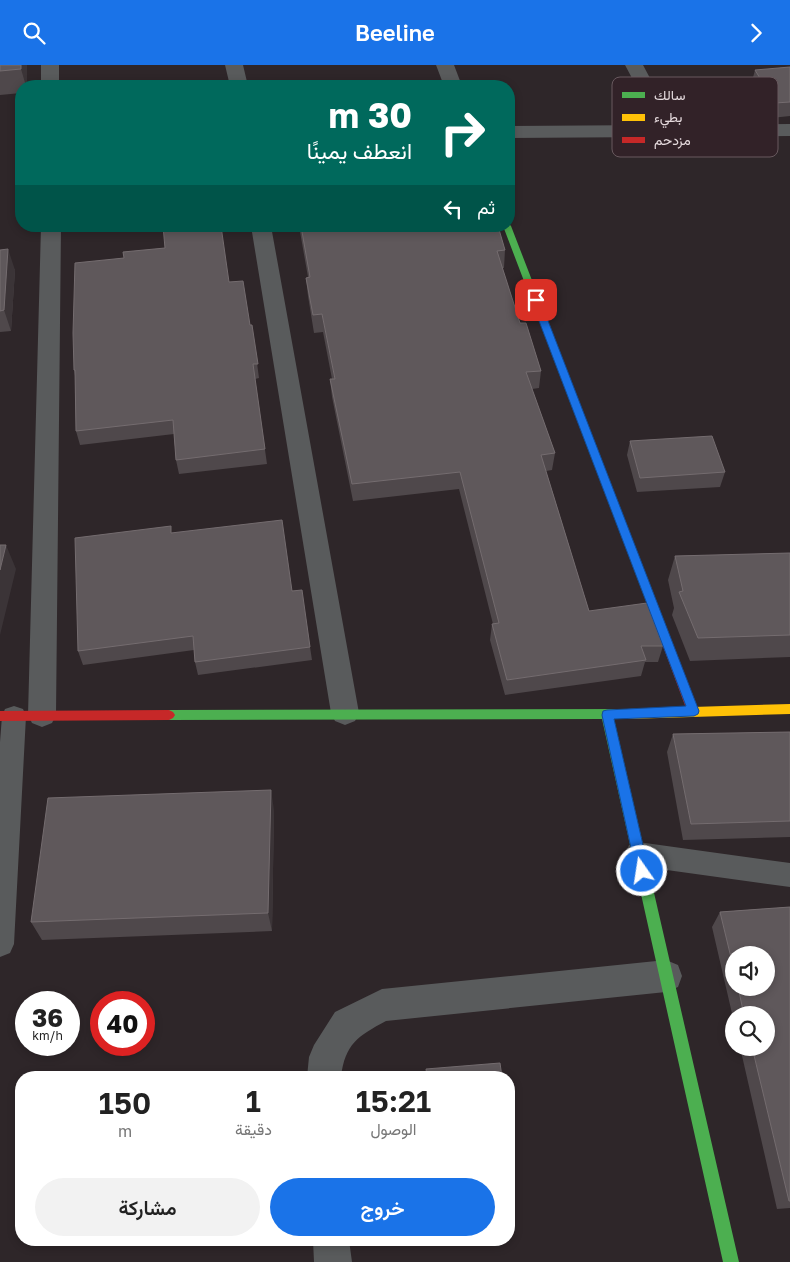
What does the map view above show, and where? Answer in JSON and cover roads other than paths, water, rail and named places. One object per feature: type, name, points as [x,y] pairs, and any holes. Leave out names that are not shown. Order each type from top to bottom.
[{"type":"street","points":[[50,65],[50,80]]},
{"type":"street","points":[[234,65],[238,80]]},
{"type":"street","points":[[445,65],[451,80]]},
{"type":"street","points":[[634,65],[640,77]]},
{"type":"street","points":[[515,131],[612,131]]},
{"type":"street","points":[[42,715],[51,232]]},
{"type":"street","points":[[262,232],[345,713]]},
{"type":"street","points":[[509,232],[694,711]]},
{"type":"street","points":[[7,716],[345,713],[607,715],[790,709]]},
{"type":"street","points":[[607,715],[731,1262]]},
{"type":"street","points":[[325,1071],[326,1057],[347,1024],[382,1005],[666,976]]},
{"type":"street","points":[[332,1246],[333,1262]]},
{"type":"lane","points":[[0,944],[7,716]]},
{"type":"lane","points":[[638,854],[790,875]]}]
